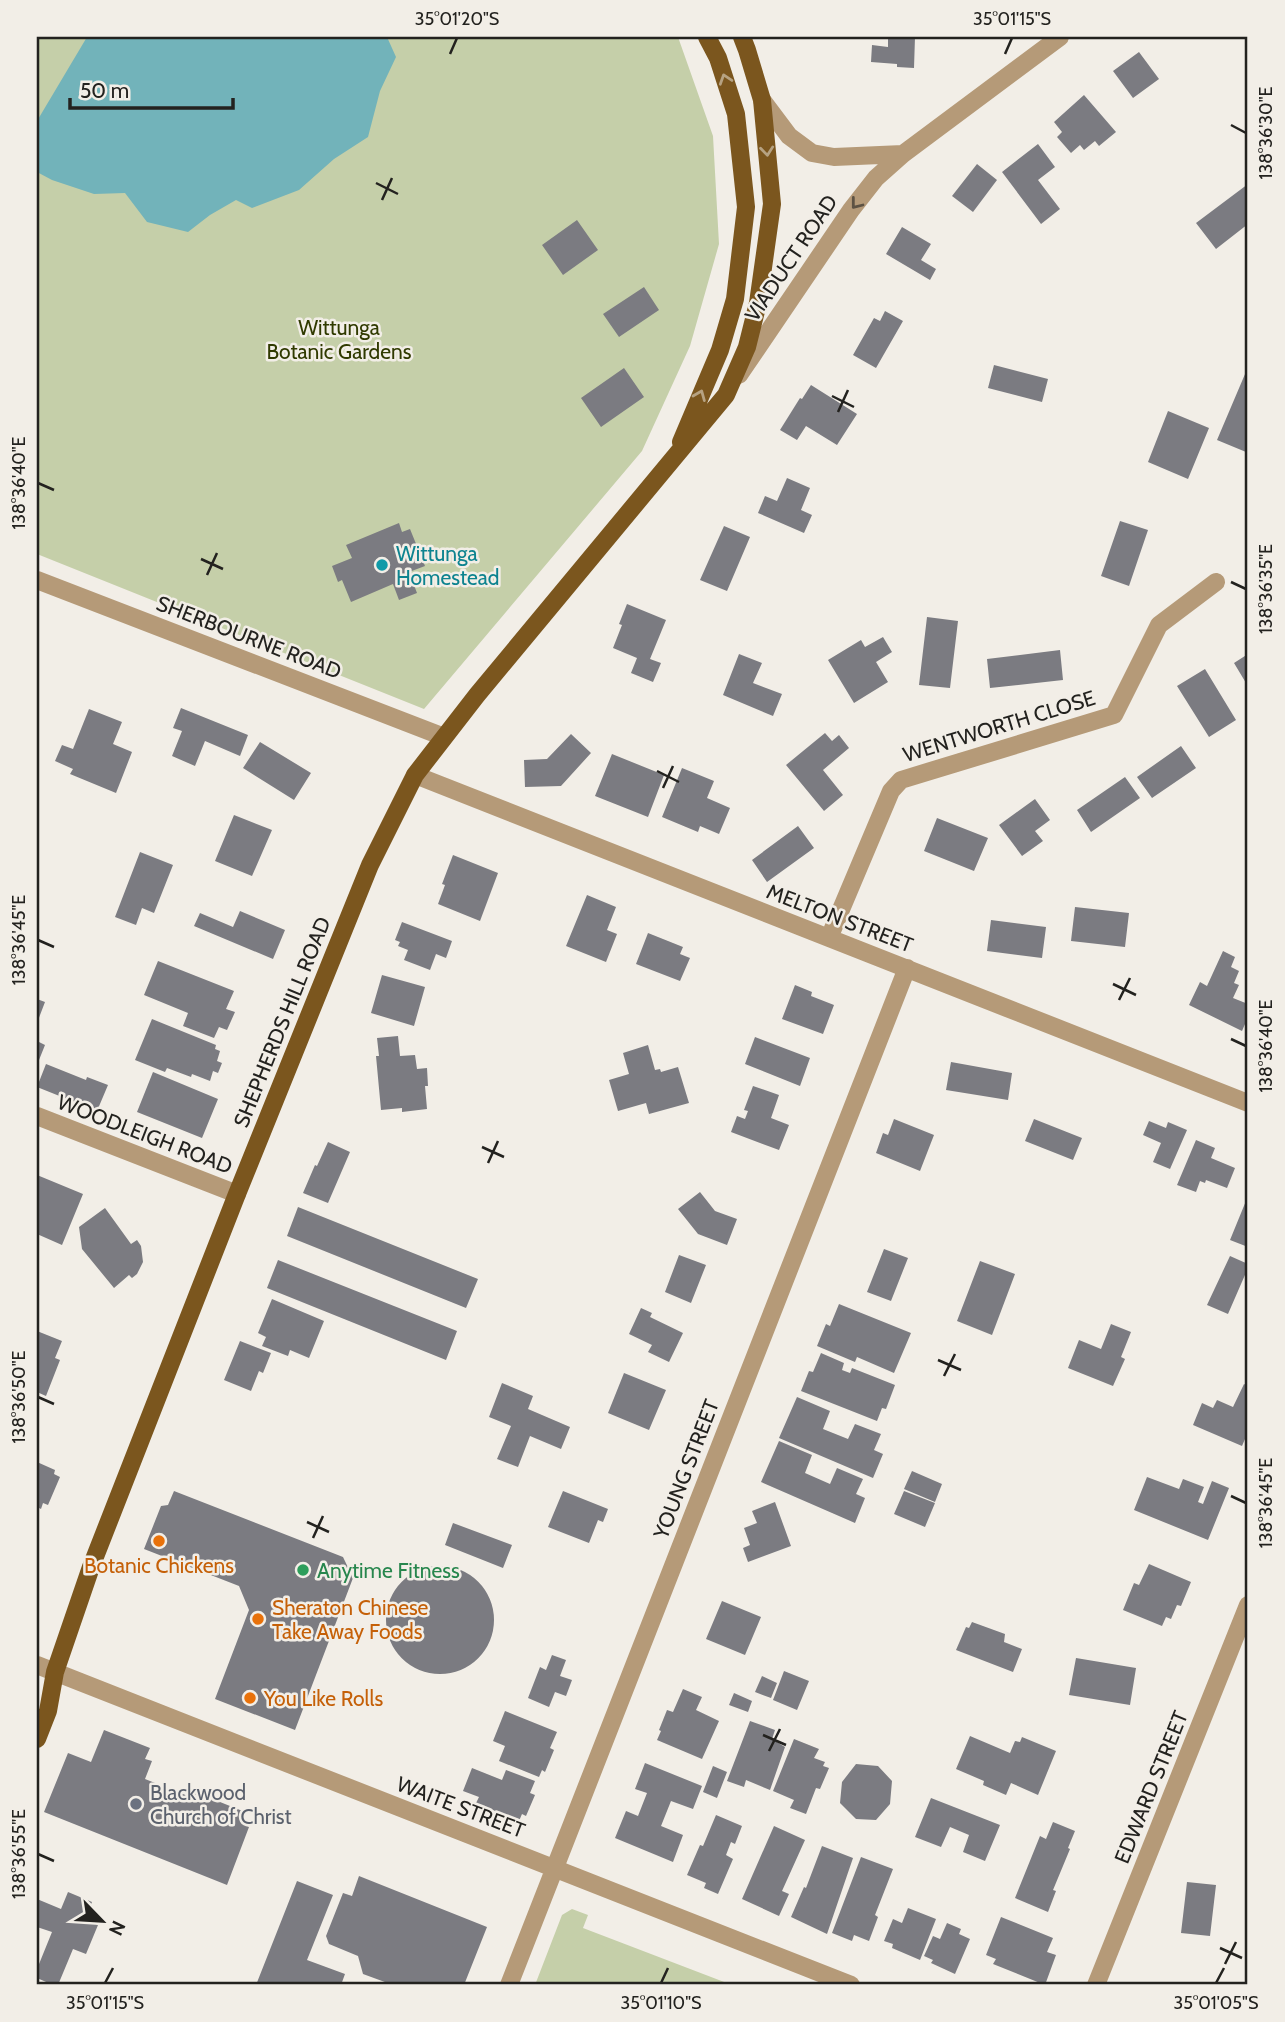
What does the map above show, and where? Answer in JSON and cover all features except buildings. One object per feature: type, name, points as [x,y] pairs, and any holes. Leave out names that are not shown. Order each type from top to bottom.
[{"type":"main road","name":"SHEPHERDS HILL ROAD","points":[[674,458],[720,350],[735,299],[746,207],[736,114],[718,58],[707,37]]},
{"type":"main road","name":"SHEPHERDS HILL ROAD","points":[[37,1739],[48,1711],[55,1672],[91,1567],[237,1194],[370,865],[415,775],[486,684],[726,395],[747,347],[758,303],[772,204],[762,100],[741,37]]},
{"type":"main road","name":"SHEPHERDS HILL ROAD","points":[[37,1697],[55,1672]]},
{"type":"street","name":"VIADUCT ROAD","points":[[726,395],[851,210],[876,178],[903,154],[1060,37]]},
{"type":"street","points":[[762,100],[789,136],[811,153],[834,157],[903,154]]},
{"type":"street","name":"SHERBOURNE ROAD","points":[[37,580],[444,737]]},
{"type":"street","name":"WENTWORTH CLOSE","points":[[829,938],[891,790],[901,780],[1114,715],[1159,625],[1216,582]]},
{"type":"street","name":"MELTON STREET","points":[[415,775],[1248,1103]]},
{"type":"street","name":"YOUNG STREET","points":[[509,1985],[907,968]]},
{"type":"street","name":"WOODLEIGH ROAD","points":[[37,1116],[237,1194]]},
{"type":"street","name":"EDWARD STREET","points":[[1096,1985],[1248,1605]]},
{"type":"street","name":"WAITE STREET","points":[[37,1665],[851,1985]]},
{"type":"green space","name":"Wittunga Botanic Gardens","points":[[37,37],[678,37],[713,136],[719,244],[690,346],[642,451],[424,709],[37,554]]},
{"type":"green space","points":[[572,1909],[588,1915],[583,1928],[732,1985],[535,1985],[562,1915]]},
{"type":"water","points":[[87,37],[387,37],[396,57],[380,91],[368,137],[334,159],[299,190],[252,208],[236,200],[188,232],[147,222],[125,193],[94,194],[37,172],[37,121]]},
{"type":"place","name":"Wittunga Homestead","points":[[382,565]]},
{"type":"place","name":"Botanic Chickens","points":[[159,1541]]},
{"type":"place","name":"Anytime Fitness","points":[[303,1570]]},
{"type":"place","name":"Sheraton Chinese Take Away Foods","points":[[258,1619]]},
{"type":"place","name":"You Like Rolls","points":[[250,1698]]},
{"type":"place","name":"Blackwood Church of Christ","points":[[136,1804]]}]
